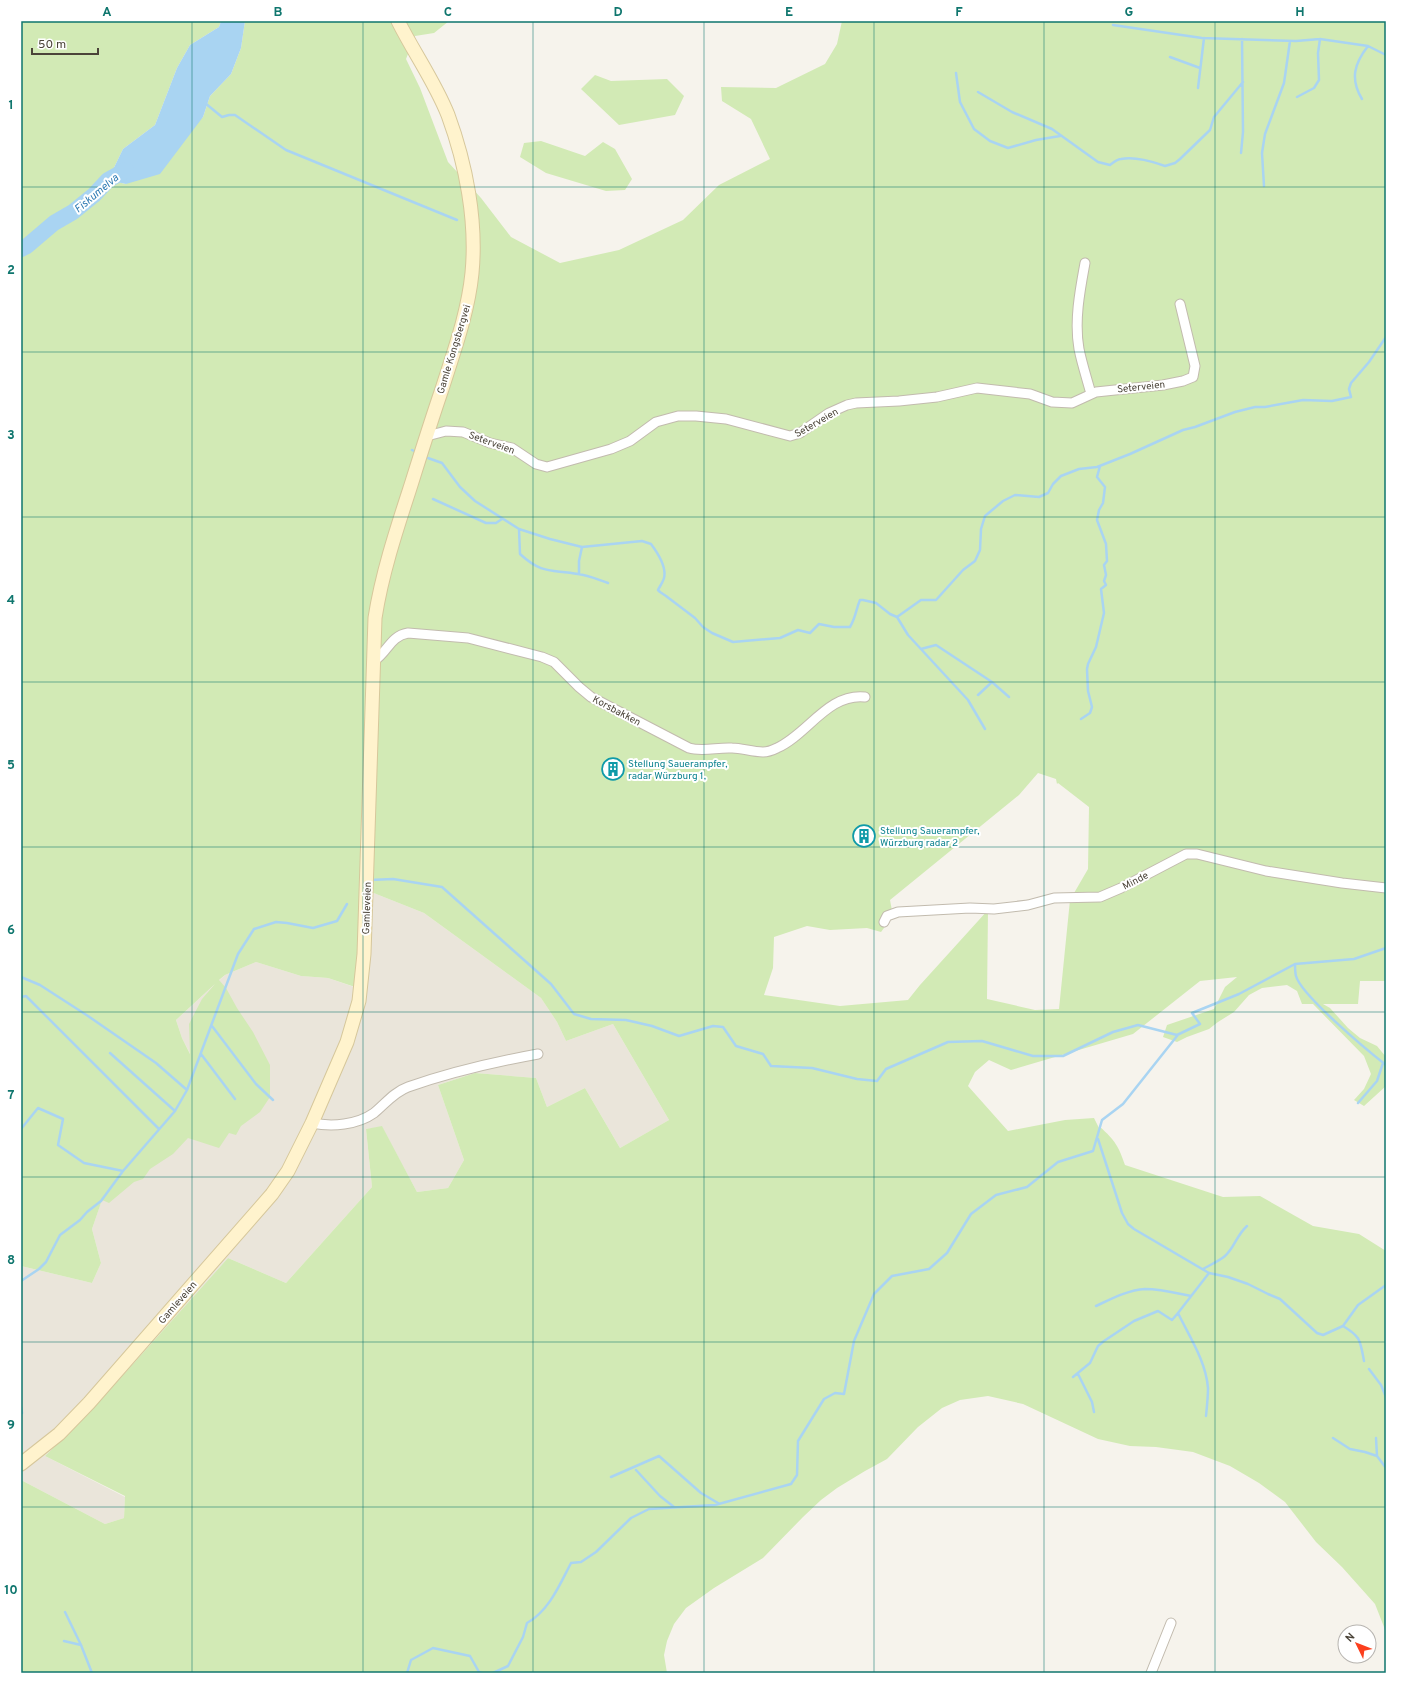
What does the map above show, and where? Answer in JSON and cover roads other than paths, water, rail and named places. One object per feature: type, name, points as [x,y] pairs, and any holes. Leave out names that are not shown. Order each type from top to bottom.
[{"type":"main road","name":"Gamle Kongsbergvei","points":[[374,684],[375,618],[380,591],[393,542],[457,340],[467,304],[472,272],[472,231],[466,181],[448,115],[398,21]]},
{"type":"main road","name":"Gamleveien","points":[[21,1464],[46,1445],[81,1412],[262,1206],[288,1171],[312,1123],[352,1028],[359,1001],[363,972],[374,684]]},
{"type":"street","points":[[1085,263],[1079,298],[1078,330],[1079,349],[1090,394]]},
{"type":"street","name":"Seterveien","points":[[427,436],[446,431],[463,432],[490,443],[512,448],[536,464],[547,467],[612,449],[630,441],[656,422],[678,416],[726,419],[790,436],[800,433],[829,413],[847,405],[937,397],[977,388],[1030,394],[1062,403],[1072,402],[1090,394],[1109,390],[1163,385],[1183,381],[1193,377],[1195,366],[1180,304]]},
{"type":"street","name":"Korsbakken","points":[[374,661],[381,656],[392,641],[400,635],[408,633],[468,638],[522,651],[554,662],[564,670],[579,687],[596,700],[689,748],[697,750],[722,748],[763,752],[772,750],[790,740],[839,701],[852,696],[865,697]]},
{"type":"street","name":"Minde","points":[[884,922],[887,916],[898,912],[970,908],[1010,908],[1054,898],[1100,896],[1121,888],[1186,854],[1197,854],[1266,871],[1303,878],[1386,888]]},
{"type":"street","points":[[312,1123],[333,1125],[360,1120],[374,1112],[406,1088],[471,1067],[538,1054]]},
{"type":"street","points":[[1151,1673],[1171,1623]]},
{"type":"water","points":[[221,21],[245,21],[241,48],[231,74],[210,96],[203,117],[160,174],[126,184],[108,180],[123,149],[155,125],[177,68],[190,45],[219,27]]},
{"type":"waterway","points":[[1113,25],[1202,38],[1296,41],[1320,39],[1368,46],[1386,55]]},
{"type":"waterway","points":[[1198,88],[1204,38]]},
{"type":"waterway","points":[[1241,153],[1243,132],[1242,39]]},
{"type":"waterway","points":[[1297,97],[1314,88],[1319,80],[1318,53],[1320,39]]},
{"type":"waterway","points":[[1264,186],[1262,153],[1265,134],[1284,83],[1290,41]]},
{"type":"waterway","points":[[1362,99],[1356,85],[1355,72],[1359,59],[1368,46]]},
{"type":"waterway","points":[[1170,57],[1200,68]]},
{"type":"waterway","points":[[956,73],[960,102],[974,129],[990,141],[1008,148],[1036,140],[1060,136]]},
{"type":"waterway","points":[[978,92],[1012,112],[1052,129],[1098,162],[1110,165],[1120,159],[1132,158],[1165,166],[1175,163],[1210,130],[1214,117],[1243,82]]},
{"type":"waterway","points":[[205,103],[222,117],[235,115],[286,150],[457,220]]},
{"type":"waterway","name":"Fiskumelva","points":[[21,249],[27,246],[54,223],[73,212],[94,195],[108,180],[126,170]]},
{"type":"waterway","points":[[897,617],[921,600],[936,600],[963,570],[975,561],[980,550],[981,529],[985,516],[1003,501],[1015,495],[1039,497],[1048,493],[1053,484],[1061,476],[1079,469],[1097,467],[1183,430],[1235,412],[1255,407],[1265,407],[1303,400],[1332,401],[1351,397],[1349,389],[1351,383],[1369,362],[1386,337]]},
{"type":"waterway","points":[[428,458],[442,463],[460,487],[475,501],[519,529],[582,547],[642,541],[651,544],[663,564],[665,573],[658,590],[695,618],[703,627],[712,633],[733,642],[780,638],[798,630],[810,633],[819,624],[834,627],[850,627],[854,620],[860,600],[876,603],[890,614],[897,617],[908,635],[968,700],[985,729]]},
{"type":"waterway","points":[[1081,719],[1090,713],[1092,707],[1088,691],[1087,669],[1096,647],[1104,613],[1101,589],[1106,585],[1104,581],[1106,575],[1104,565],[1107,561],[1106,544],[1097,520],[1099,510],[1103,503],[1105,487],[1097,477],[1100,466]]},
{"type":"waterway","points":[[433,499],[486,523],[496,523],[502,519]]},
{"type":"waterway","points":[[519,529],[520,554],[528,561],[548,570],[586,575],[608,583]]},
{"type":"waterway","points":[[579,574],[579,561],[582,547]]},
{"type":"waterway","points":[[921,649],[936,645],[992,682],[1009,697]]},
{"type":"waterway","points":[[978,695],[992,682]]},
{"type":"waterway","points":[[370,880],[393,879],[442,887],[551,984],[574,1014],[591,1019],[626,1020],[652,1026],[679,1036],[713,1026],[723,1027],[736,1046],[763,1054],[771,1066],[812,1068],[857,1079],[877,1081],[886,1069],[948,1042],[982,1041],[1033,1056],[1063,1056],[1113,1032],[1138,1025],[1177,1035],[1200,1024],[1192,1013],[1239,994],[1295,964],[1354,959],[1386,948]]},
{"type":"waterway","points":[[21,1281],[39,1269],[46,1262],[60,1235],[80,1220],[87,1212],[101,1201],[123,1171],[175,1111],[187,1090],[238,954],[254,929],[276,922],[313,928],[337,921],[347,904]]},
{"type":"waterway","points":[[1295,964],[1296,976],[1310,996],[1336,1022],[1386,1065]]},
{"type":"waterway","points":[[21,977],[40,985],[88,1016],[156,1063],[187,1090]]},
{"type":"waterway","points":[[21,997],[26,996],[159,1129]]},
{"type":"waterway","points":[[212,1026],[256,1084],[273,1100]]},
{"type":"waterway","points":[[493,1673],[508,1666],[523,1637],[527,1623],[542,1612],[548,1604],[571,1563],[581,1562],[596,1552],[631,1518],[649,1509],[715,1505],[791,1484],[797,1475],[798,1441],[824,1399],[835,1393],[844,1394],[854,1341],[874,1294],[892,1276],[929,1269],[947,1253],[971,1214],[996,1195],[1027,1187],[1058,1162],[1093,1151],[1102,1120],[1123,1104],[1177,1036]]},
{"type":"waterway","points":[[110,1053],[175,1111]]},
{"type":"waterway","points":[[201,1054],[235,1099]]},
{"type":"waterway","points":[[1358,1103],[1377,1081],[1383,1063]]},
{"type":"waterway","points":[[21,1129],[38,1108],[63,1119],[58,1145],[84,1163],[123,1171]]},
{"type":"waterway","points":[[1098,1139],[1122,1213],[1128,1224],[1209,1273],[1228,1277],[1248,1284],[1280,1299],[1317,1333],[1323,1335],[1343,1326],[1353,1333],[1359,1340],[1364,1361]]},
{"type":"waterway","points":[[1203,1269],[1225,1256],[1247,1226]]},
{"type":"waterway","points":[[1206,1416],[1208,1398],[1207,1378],[1201,1358],[1178,1313],[1209,1273]]},
{"type":"waterway","points":[[1343,1326],[1358,1305],[1386,1285]]},
{"type":"waterway","points":[[1096,1306],[1126,1293],[1145,1289],[1163,1290],[1191,1296]]},
{"type":"waterway","points":[[1073,1377],[1090,1363],[1098,1346],[1134,1321],[1158,1311],[1172,1320],[1178,1313]]},
{"type":"waterway","points":[[1369,1369],[1381,1385],[1386,1397]]},
{"type":"waterway","points":[[1078,1374],[1092,1402],[1094,1412]]},
{"type":"waterway","points":[[21,1407],[22,1413]]},
{"type":"waterway","points":[[1333,1438],[1350,1449],[1377,1456]]},
{"type":"waterway","points":[[1376,1438],[1377,1456],[1386,1468]]},
{"type":"waterway","points":[[611,1477],[659,1456],[701,1493],[718,1503]]},
{"type":"waterway","points":[[636,1470],[660,1496],[674,1507]]},
{"type":"waterway","points":[[65,1612],[81,1645]]},
{"type":"waterway","points":[[64,1641],[81,1645],[92,1673]]},
{"type":"waterway","points":[[407,1673],[411,1660],[433,1648],[470,1656],[479,1672],[482,1673]]},
{"type":"place","name":"Stellung Sauerampfer, radar Würzburg 1,","points":[[613,769]]},
{"type":"place","name":"Stellung Sauerampfer, Würzburg radar 2","points":[[864,836]]}]
